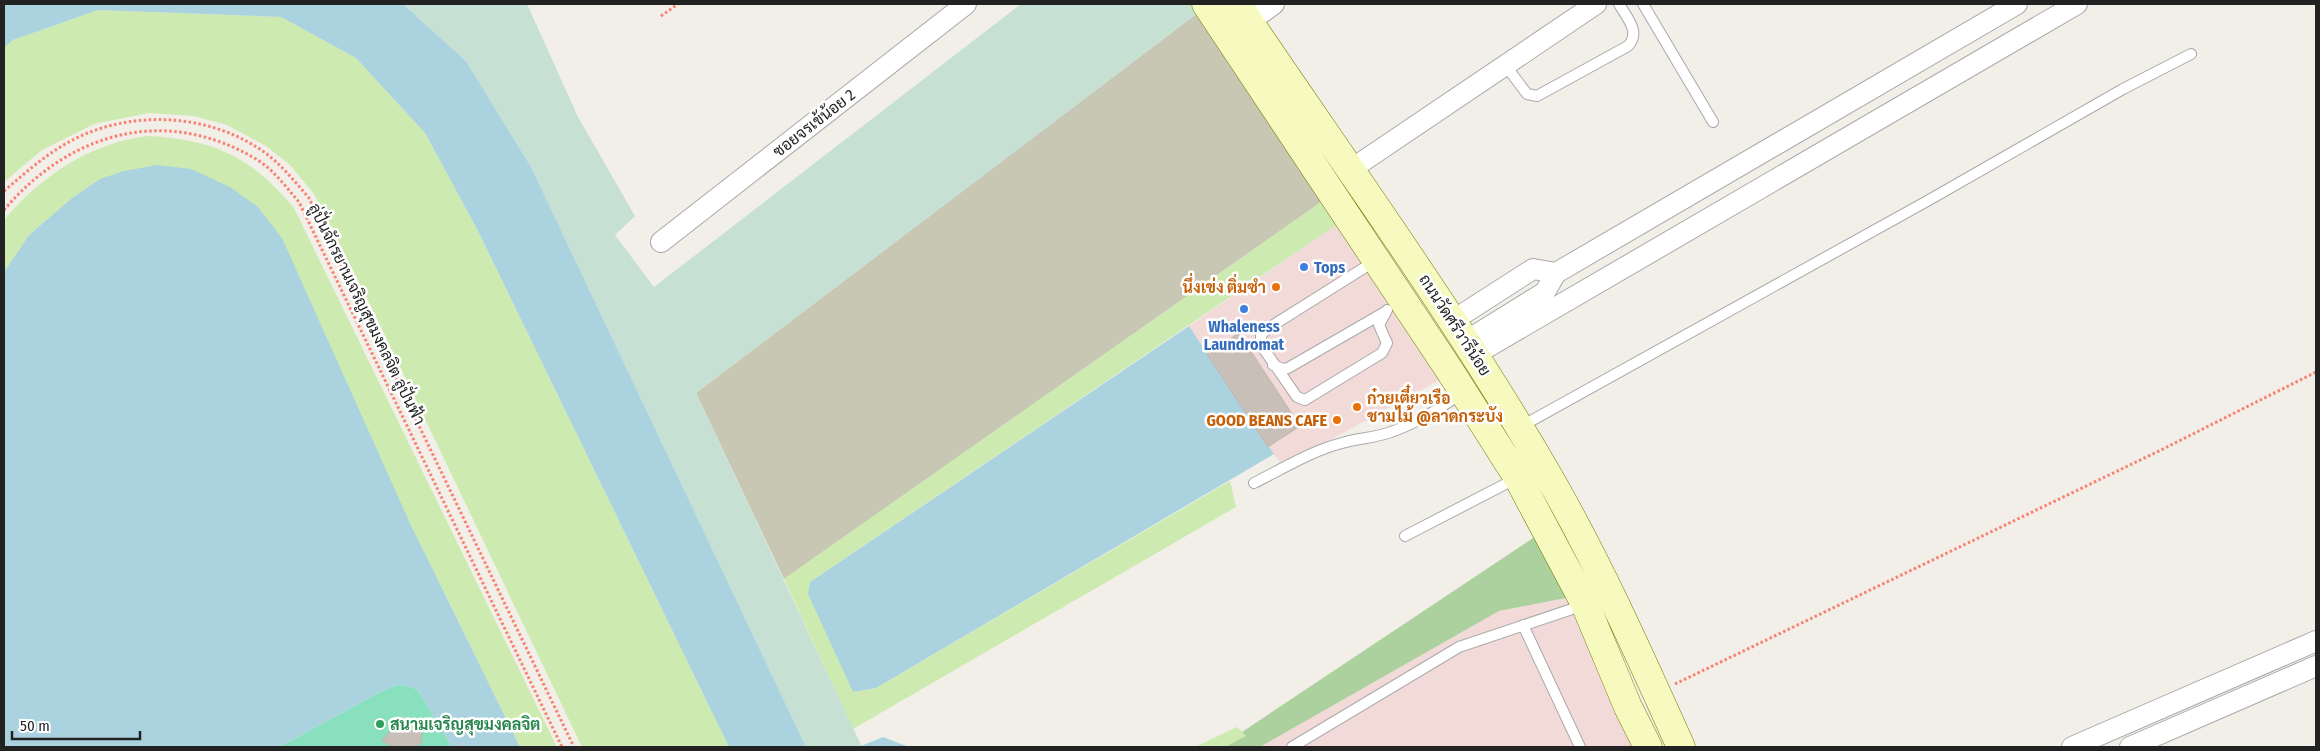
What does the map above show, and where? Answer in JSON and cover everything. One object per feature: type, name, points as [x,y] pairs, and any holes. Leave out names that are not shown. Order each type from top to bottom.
[{"type":"main road","name":"ถนนวัดศรีวารีน้อย","points":[[1206,4],[1376,261],[1395,305],[1434,347],[1518,478],[1585,604],[1628,707],[1648,747]]},
{"type":"main road","name":"ถนนวัดศรีวารีน้อย","points":[[1243,13],[1464,339],[1519,428],[1584,542],[1681,747]]},
{"type":"main road","points":[[1434,347],[1464,339]]},
{"type":"street","name":"ซอยจรเข้น้อย 2","points":[[661,242],[966,4]]},
{"type":"street","points":[[1243,13],[1274,4]]},
{"type":"street","points":[[1350,170],[1596,4]]},
{"type":"street","points":[[1464,339],[1533,269],[1556,273],[2017,4]]},
{"type":"street","points":[[1464,339],[2077,4]]},
{"type":"street","points":[[2072,747],[2316,641]]},
{"type":"street","points":[[2130,747],[2316,666]]},
{"type":"street","points":[[2202,692],[2210,712]]},
{"type":"lane","points":[[1506,66],[1527,94],[1537,96],[1628,46],[1634,40],[1634,29],[1619,4]]},
{"type":"lane","points":[[1642,4],[1713,122]]},
{"type":"lane","points":[[1519,428],[1929,200],[2123,89],[2191,54]]},
{"type":"lane","points":[[1376,261],[1267,329],[1262,335],[1261,345],[1297,397],[1305,400],[1382,353],[1387,343],[1379,325],[1395,305]]},
{"type":"lane","points":[[1273,364],[1283,369],[1288,368],[1395,305]]},
{"type":"lane","points":[[1254,484],[1317,452],[1342,443],[1389,433],[1412,424],[1434,412],[1462,392]]},
{"type":"lane","points":[[1405,536],[1518,478]]},
{"type":"lane","points":[[1292,747],[1459,647],[1585,604]]},
{"type":"lane","points":[[1523,625],[1580,747]]},
{"type":"path","points":[[661,16],[678,4]]},
{"type":"path","points":[[4,191],[47,155],[69,142],[119,124],[149,119],[190,122],[224,130],[264,152],[284,170],[309,198],[574,747]]},
{"type":"path","name":"ลู่ปั่นจักรยานเจริญสุขมงคลจิต ลู่ปั่นฟ้า","points":[[4,210],[52,164],[98,141],[121,134],[149,130],[185,133],[217,140],[257,160],[276,177],[299,202],[562,747]]},
{"type":"path","points":[[1656,693],[2144,458],[2316,372]]},
{"type":"shaded area","points":[[403,4],[527,4],[578,117],[635,216],[615,235],[654,287],[1021,4],[1193,4],[1199,12],[696,393],[862,747],[806,747],[531,167],[466,61]]},
{"type":"shaded area","points":[[1199,12],[1324,200],[784,579],[696,393]]},
{"type":"shaded area","points":[[1338,224],[1441,379],[1283,466],[1268,447],[1189,326]]},
{"type":"shaded area","points":[[1571,597],[1643,747],[1260,747],[1499,611]]},
{"type":"green space","points":[[98,10],[281,17],[356,58],[425,133],[478,231],[729,747],[582,747],[369,302],[314,194],[290,165],[266,146],[227,125],[194,116],[149,113],[94,124],[42,150],[4,182],[4,48],[13,40]]},
{"type":"green space","points":[[148,136],[193,142],[230,154],[262,175],[294,208],[557,747],[520,747],[409,521],[100,179],[72,198],[29,235],[4,272],[4,220],[18,204],[51,176],[87,154],[106,146]]},
{"type":"green space","points":[[1324,200],[1338,224],[810,582],[853,692],[876,688],[1230,481],[1236,507],[853,729],[784,579]]},
{"type":"green space","points":[[1539,534],[1571,597],[1499,611],[1260,747],[1225,747],[1246,736],[1242,732]]},
{"type":"green space","name":"สนามเจริญสุขมงคลจิต","points":[[400,684],[417,689],[452,747],[279,747],[382,691]]},
{"type":"green space","points":[[1237,727],[1247,736],[1225,747],[1195,747]]},
{"type":"water","points":[[4,4],[403,4],[466,61],[531,167],[806,747],[729,747],[478,231],[425,133],[356,58],[281,17],[98,10],[13,40],[4,48]]},
{"type":"water","points":[[157,165],[191,169],[230,187],[258,207],[282,238],[409,521],[520,747],[452,747],[417,689],[400,684],[382,691],[279,747],[4,747],[4,272],[29,235],[72,198],[100,179],[124,171]]},
{"type":"water","points":[[1189,326],[1274,454],[876,688],[853,692],[808,594],[810,582]]},
{"type":"water","points":[[883,737],[909,747],[861,746]]},
{"type":"building","points":[[1239,333],[1300,426],[1268,447],[1207,354]]},
{"type":"building","points":[[402,717],[422,729],[421,743],[415,747],[394,747],[382,741]]},
{"type":"place","name":"Tops","points":[[1304,267]]},
{"type":"place","name":"นึ่งเข่ง ติ่มซำ","points":[[1276,287]]},
{"type":"place","name":"Whaleness Laundromat","points":[[1244,309]]},
{"type":"place","name":"ก๋วยเตี๋ยวเรือ ชามไม้ @ลาดกระบัง","points":[[1357,407]]},
{"type":"place","name":"GOOD BEANS CAFE","points":[[1337,420]]},
{"type":"place","name":"สนามเจริญสุขมงคลจิต","points":[[380,724]]}]
